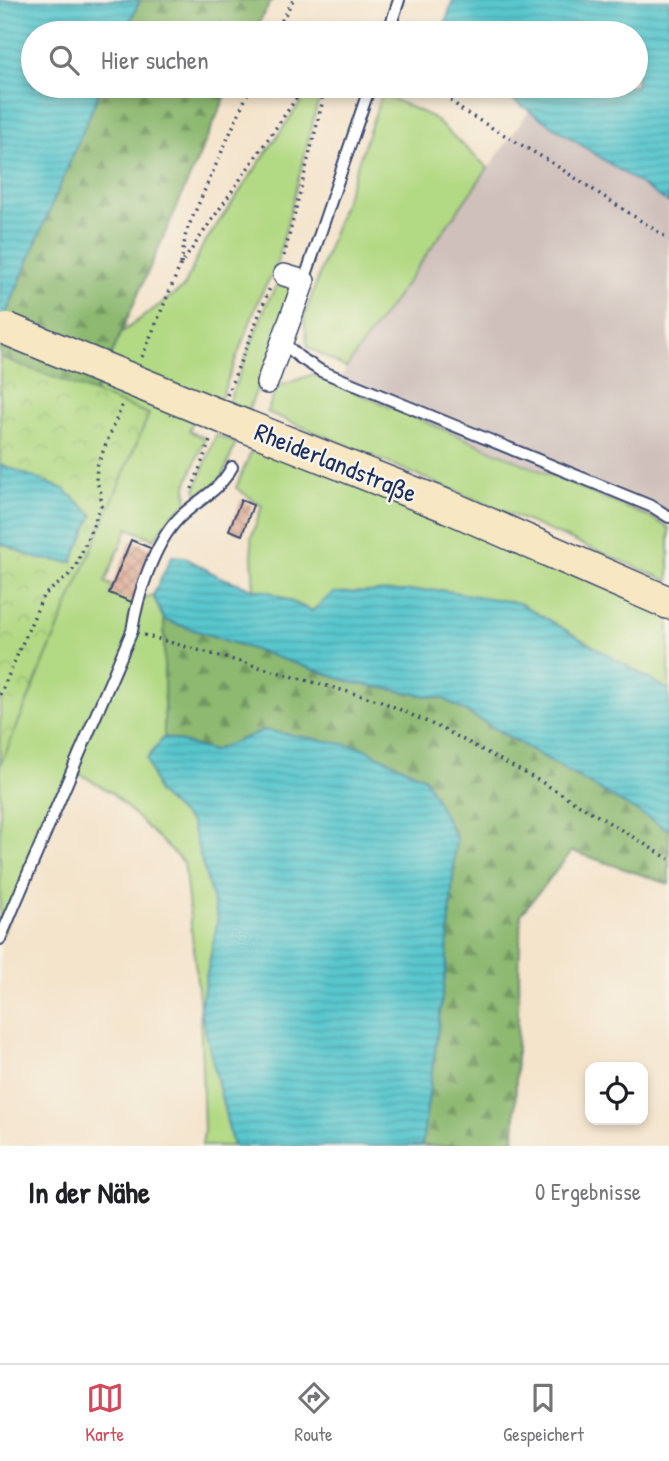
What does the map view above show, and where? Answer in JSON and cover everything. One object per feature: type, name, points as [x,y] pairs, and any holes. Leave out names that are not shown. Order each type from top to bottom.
[{"type":"main road","name":"Rheiderlandstraße","points":[[0,326],[220,410],[669,603]]},
{"type":"street","points":[[267,383],[283,342],[294,278]]},
{"type":"lane","points":[[392,21],[400,0]]},
{"type":"lane","points":[[294,278],[365,98]]},
{"type":"lane","points":[[283,342],[321,371],[653,508],[669,517]]},
{"type":"lane","points":[[0,939],[132,631],[137,600],[163,539],[177,520],[224,482],[232,467]]},
{"type":"path","points":[[282,21],[293,0]]},
{"type":"path","points":[[139,366],[180,266],[186,232],[246,98]]},
{"type":"path","points":[[180,266],[297,98]]},
{"type":"path","points":[[196,505],[191,487],[264,297],[273,282],[294,278],[283,261],[322,98]]},
{"type":"path","points":[[448,98],[463,111],[549,161],[669,239]]},
{"type":"path","points":[[0,695],[43,596],[76,566],[101,506],[101,493],[96,480],[97,466],[123,404]]},
{"type":"path","points":[[132,631],[381,701],[447,731],[545,784],[669,859]]},
{"type":"shaded area","points":[[529,111],[669,203],[669,528],[651,518],[335,385]]},
{"type":"green space","points":[[140,0],[272,0],[260,21],[130,21]]},
{"type":"green space","points":[[97,98],[225,98],[60,471],[0,449],[0,328]]},
{"type":"green space","points":[[304,98],[318,98],[276,267],[261,294],[220,400],[204,393],[189,431],[205,438],[186,486],[187,503],[173,514],[154,539],[128,528],[105,582],[137,600],[153,595],[164,620],[164,737],[147,759],[158,793],[191,823],[218,919],[200,1008],[184,863],[112,793],[73,770],[0,939],[0,561],[60,471],[121,333],[184,287],[202,247]]},
{"type":"green space","points":[[381,98],[391,98],[432,117],[488,168],[346,368],[308,347],[304,318]]},
{"type":"green space","points":[[284,282],[293,291],[292,300],[247,414],[227,406],[268,300],[278,284]]},
{"type":"green space","points":[[0,357],[149,414],[0,766]]},
{"type":"green space","points":[[313,374],[669,528],[669,581],[267,412],[277,387]]},
{"type":"green space","points":[[216,435],[236,443],[221,480],[201,494],[196,493],[196,488]]},
{"type":"green space","points":[[255,442],[669,614],[669,690],[519,603],[312,611],[270,592],[254,589],[251,538],[262,506],[236,488]]},
{"type":"green space","points":[[164,620],[351,682],[444,699],[669,830],[669,884],[572,851],[521,914],[514,1146],[422,1146],[425,1112],[264,730],[213,751],[164,737]]},
{"type":"green space","points":[[200,1008],[233,1146],[202,1146],[204,1130]]},
{"type":"water","points":[[0,0],[140,0],[130,21],[21,21],[21,98],[97,98],[0,328]]},
{"type":"water","points":[[453,0],[669,0],[669,203],[510,98],[648,98],[648,21],[446,21]]},
{"type":"water","points":[[0,464],[64,489],[93,515],[72,562],[38,559],[0,543]]},
{"type":"water","points":[[172,556],[184,557],[220,577],[270,592],[312,611],[333,593],[441,590],[519,603],[669,690],[669,830],[444,699],[351,682],[164,620],[153,595]]},
{"type":"water","points":[[264,730],[361,747],[425,778],[456,838],[446,969],[422,1146],[233,1146],[200,1008],[218,919],[191,823],[158,793],[147,759],[164,737],[213,751]]},
{"type":"building","points":[[241,500],[253,505],[242,535],[229,530]]},
{"type":"building","points":[[131,540],[155,550],[134,603],[109,593]]}]
